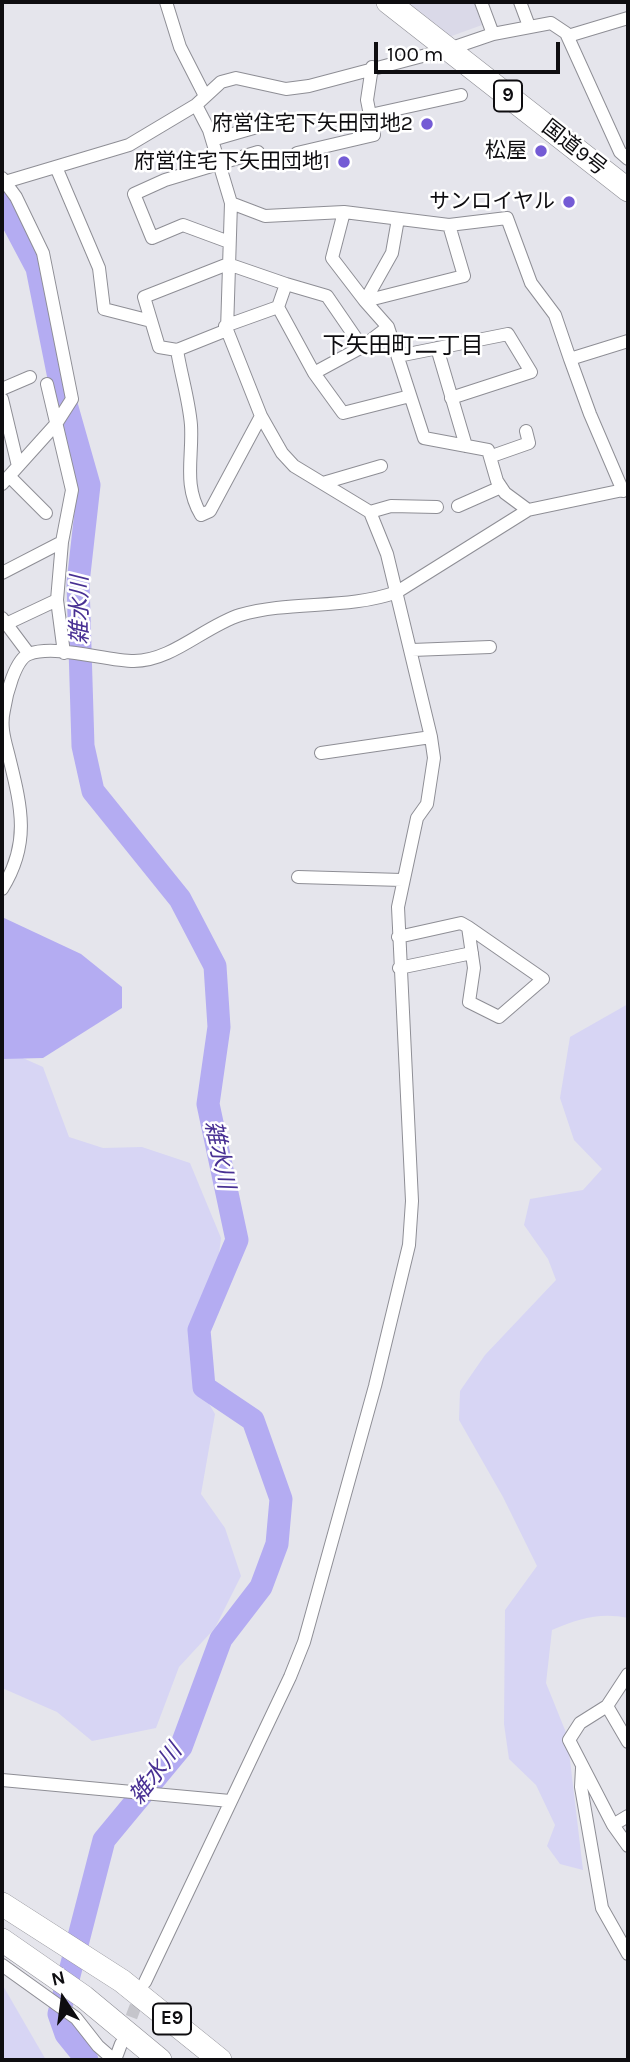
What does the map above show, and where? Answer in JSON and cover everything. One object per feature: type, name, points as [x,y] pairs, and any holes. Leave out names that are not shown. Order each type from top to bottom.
[{"type":"highway","name":"国道9号","points":[[388,2],[628,190]]},
{"type":"highway","name":"E9","points":[[11,1910],[122,1981],[220,2060]]},
{"type":"highway","name":"E9","points":[[6,1951],[111,2018],[160,2060]]},
{"type":"street","points":[[145,1982],[304,1642],[375,1386],[409,1245],[412,1201],[398,937],[402,880],[417,818],[427,804],[434,758],[397,592],[387,554],[370,512],[294,466],[282,453],[261,416],[226,328],[231,203],[200,100],[166,2]]},
{"type":"street","points":[[481,2],[493,34]]},
{"type":"street","points":[[520,2],[529,26]]},
{"type":"street","points":[[568,36],[628,18]]},
{"type":"street","points":[[10,475],[56,424],[72,399],[50,276],[33,231],[3,180],[129,145],[200,100],[221,82],[236,78],[286,89],[309,86],[372,67],[449,49],[493,34],[551,23],[568,36],[620,152],[628,159]]},
{"type":"street","points":[[297,153],[374,135],[367,100],[372,67]]},
{"type":"street","points":[[370,115],[461,95]]},
{"type":"street","points":[[212,140],[264,125]]},
{"type":"street","points":[[229,242],[183,225],[152,238],[134,194],[165,180],[258,152]]},
{"type":"street","points":[[56,167],[99,268],[104,309],[151,321]]},
{"type":"street","points":[[2,889],[8,879],[23,828],[21,806],[2,727],[3,718],[19,662],[29,654],[64,653],[135,661],[149,659],[161,656],[219,622],[242,614],[269,608],[378,599],[397,592],[528,510],[625,490],[590,414],[555,315],[531,283],[507,218],[449,225],[344,212],[265,216],[231,203]]},
{"type":"street","points":[[344,212],[332,258],[388,327],[424,438],[488,450],[500,487],[528,510]]},
{"type":"street","points":[[365,301],[392,253],[398,219]]},
{"type":"street","points":[[365,301],[464,276],[449,225]]},
{"type":"street","points":[[278,307],[177,350],[159,347],[144,297],[228,264],[327,296],[362,347]]},
{"type":"street","points":[[286,284],[278,307],[314,373],[343,413],[410,396]]},
{"type":"street","points":[[314,373],[362,347],[388,327]]},
{"type":"street","points":[[397,356],[508,334],[531,372],[451,398]]},
{"type":"street","points":[[570,359],[628,341]]},
{"type":"street","points":[[438,348],[466,446]]},
{"type":"street","points":[[177,350],[191,425],[188,466],[191,499],[201,515],[210,511],[261,416]]},
{"type":"street","points":[[2,389],[30,377]]},
{"type":"street","points":[[47,384],[72,490],[62,542],[57,600],[64,653]]},
{"type":"street","points":[[2,399],[10,475],[46,513]]},
{"type":"street","points":[[492,456],[529,443],[526,431]]},
{"type":"street","points":[[323,483],[381,466]]},
{"type":"street","points":[[458,506],[500,487]]},
{"type":"street","points":[[370,512],[391,506],[437,507]]},
{"type":"street","points":[[2,573],[62,542]]},
{"type":"street","points":[[29,654],[4,621],[57,600]]},
{"type":"street","points":[[412,650],[490,647]]},
{"type":"street","points":[[321,753],[431,737]]},
{"type":"street","points":[[298,877],[402,880]]},
{"type":"street","points":[[398,937],[461,923],[543,979],[499,1017],[469,1002],[474,968],[468,928]]},
{"type":"street","points":[[399,968],[472,953]]},
{"type":"street","points":[[628,1674],[607,1706],[580,1723],[569,1740],[582,1768],[628,1846]]},
{"type":"street","points":[[607,1706],[628,1742]]},
{"type":"street","points":[[582,1768],[581,1787],[602,1908],[628,1954]]},
{"type":"street","points":[[2,1780],[230,1801]]},
{"type":"street","points":[[614,1825],[628,1816]]},
{"type":"street","points":[[6,1951],[76,2018],[98,2046],[115,2060],[121,2044]]},
{"type":"shaded area","points":[[405,2],[474,2],[482,25],[449,37]]},
{"type":"shaded area","points":[[2,917],[81,954],[122,987],[122,1008],[43,1058],[2,1059]]},
{"type":"shaded area","points":[[628,1004],[628,1618],[589,1618],[552,1630],[546,1683],[567,1735],[583,1870],[560,1864],[547,1846],[555,1825],[536,1785],[509,1759],[504,1724],[505,1610],[537,1566],[503,1497],[459,1420],[460,1391],[485,1355],[556,1280],[548,1259],[524,1225],[530,1199],[583,1190],[602,1169],[574,1140],[560,1098],[570,1037]]},
{"type":"shaded area","points":[[16,1055],[43,1067],[69,1137],[103,1148],[142,1147],[190,1163],[221,1238],[217,1269],[194,1317],[194,1378],[215,1414],[201,1494],[225,1528],[241,1576],[215,1628],[179,1667],[156,1728],[92,1741],[57,1712],[2,1688],[2,1056]]},
{"type":"shaded area","points":[[2,1984],[46,2060],[2,2060]]},
{"type":"waterway","name":"雑水川","points":[[2,202],[37,268],[60,383],[89,485],[78,583],[83,746],[93,791],[180,899],[215,966],[219,1027],[208,1104],[237,1240],[199,1330],[204,1387],[253,1420],[281,1499],[277,1544],[261,1587],[221,1639],[181,1747],[104,1840],[59,2014],[66,2034],[87,2060]]},
{"type":"tunnel","points":[[125,2034],[141,1992]]},
{"type":"place","name":"府営住宅下矢田団地2","points":[[427,124]]},
{"type":"place","name":"松屋","points":[[541,151]]},
{"type":"place","name":"府営住宅下矢田団地1","points":[[344,162]]},
{"type":"place","name":"サンロイヤル","points":[[569,202]]},
{"type":"district","name":"下矢田町二丁目","points":[[403,346]]}]
